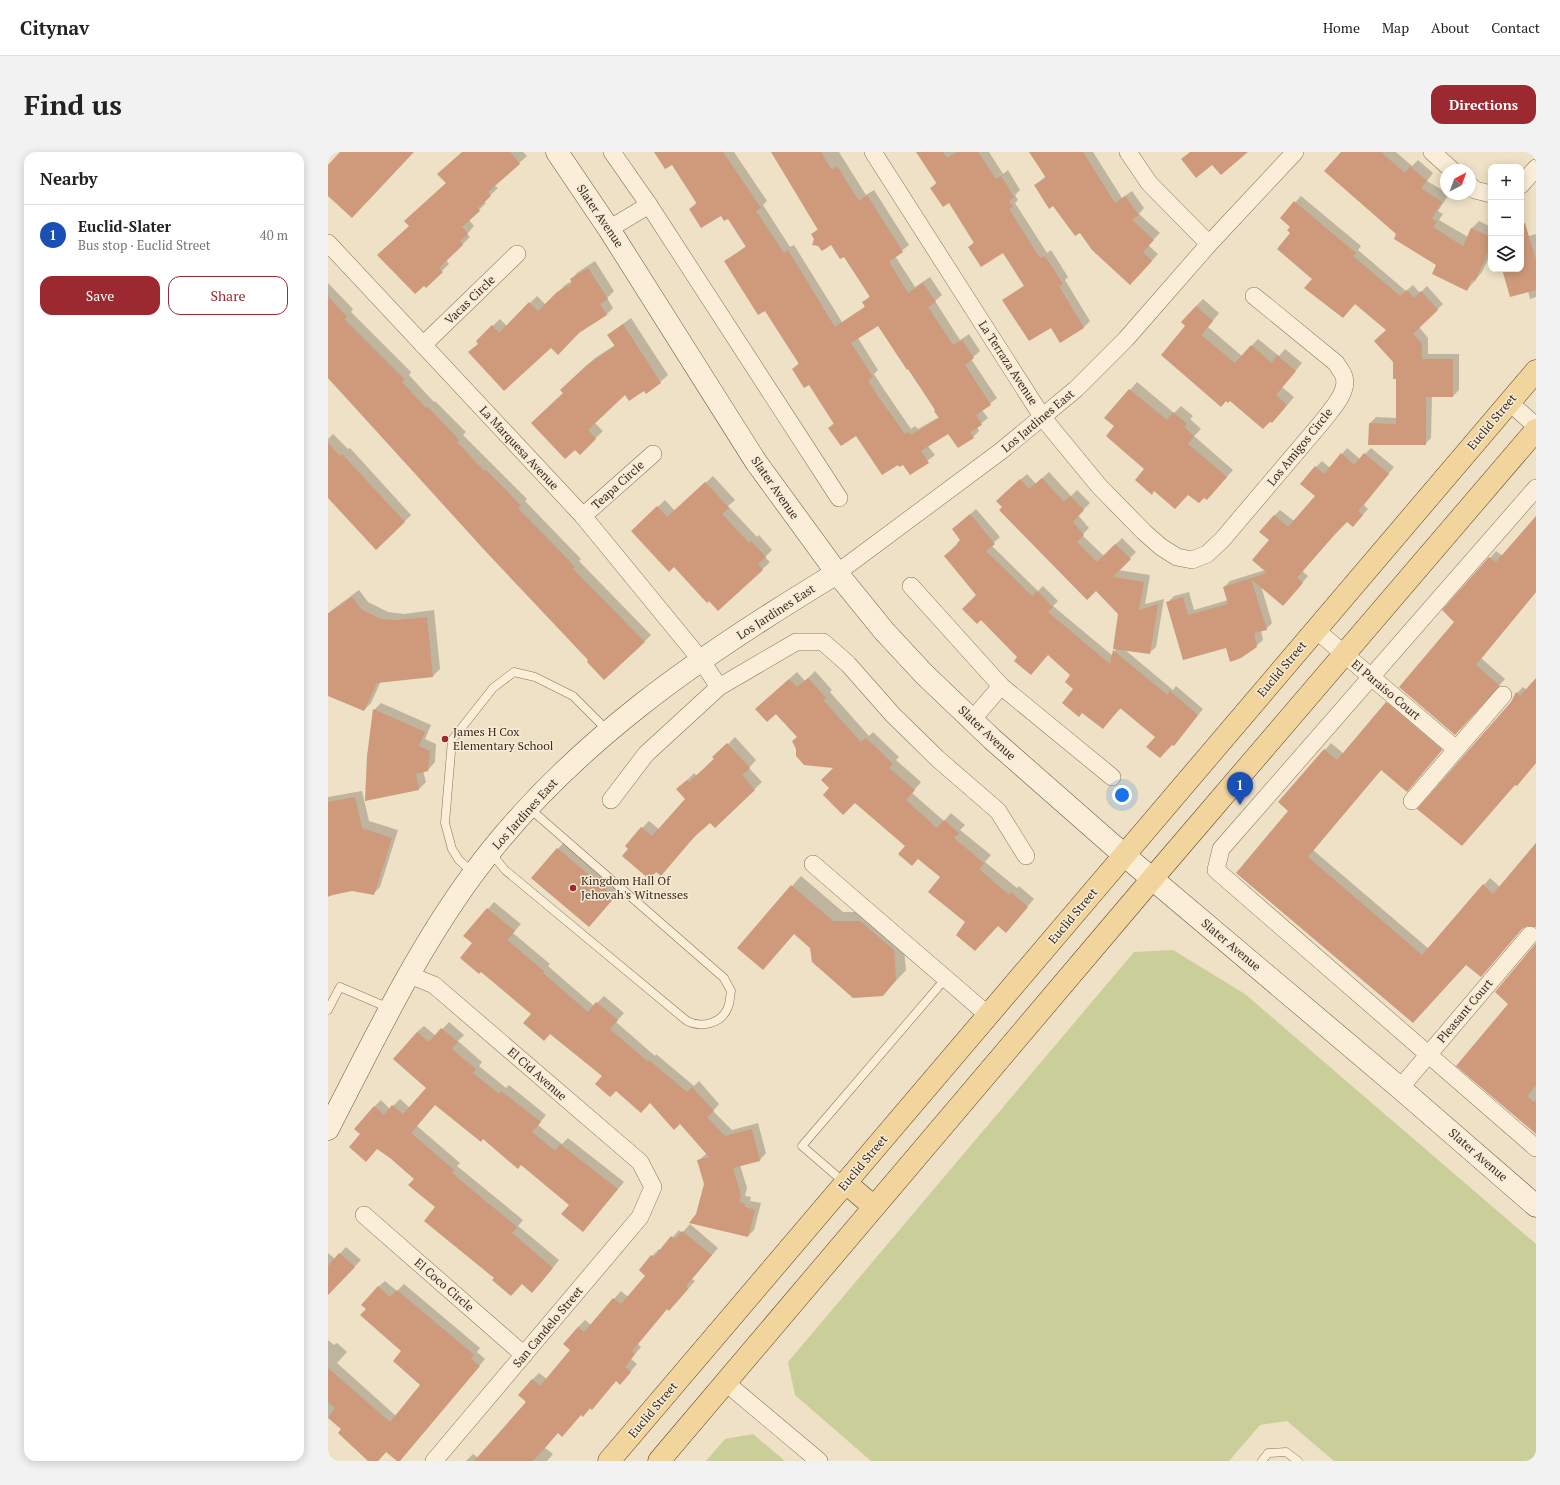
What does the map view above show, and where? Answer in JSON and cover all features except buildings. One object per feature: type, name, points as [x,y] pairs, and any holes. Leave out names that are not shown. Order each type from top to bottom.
[{"type":"main road","name":"Slater Avenue","points":[[557,152],[610,229],[756,462],[837,573],[884,631],[924,674],[972,720],[1124,856],[1400,1088],[1536,1206]]},
{"type":"main road","name":"Euclid Street","points":[[609,1461],[1536,371]]},
{"type":"main road","points":[[659,1461],[1152,879],[1536,430]]},
{"type":"main road","name":"Los Jardines East","points":[[328,1129],[408,974],[432,934],[474,873],[528,808],[569,766],[657,690],[837,573]]},
{"type":"main road","points":[[846,1183],[874,1207]]},
{"type":"street","points":[[612,152],[649,205],[839,498]]},
{"type":"street","name":"La Terraza Avenue","points":[[873,152],[1043,418],[1099,486],[1144,532],[1176,557],[1192,560]]},
{"type":"street","points":[[1128,152],[1148,183],[1209,244]]},
{"type":"street","name":"Los Jardines East","points":[[837,573],[1001,451],[1043,418],[1076,389],[1126,339],[1209,244],[1295,152]]},
{"type":"street","points":[[1432,152],[1445,164]]},
{"type":"street","points":[[1524,182],[1536,168]]},
{"type":"street","points":[[1476,190],[1488,193]]},
{"type":"street","points":[[610,229],[649,205]]},
{"type":"street","name":"La Marquesa Avenue","points":[[328,243],[583,516],[701,660],[719,687]]},
{"type":"street","name":"Vacas Circle","points":[[423,345],[516,254]]},
{"type":"street","name":"Los Amigos Circle","points":[[1192,560],[1207,554],[1222,540],[1322,422],[1337,403],[1344,388],[1344,377],[1336,363],[1254,296]]},
{"type":"street","points":[[1509,402],[1536,426]]},
{"type":"street","name":"Teapa Circle","points":[[583,516],[653,454]]},
{"type":"street","points":[[1536,488],[1221,849],[1216,870],[1536,1148]]},
{"type":"street","points":[[911,586],[1001,686],[1112,777]]},
{"type":"street","name":"El Paraiso Court","points":[[1316,630],[1456,749]]},
{"type":"street","points":[[611,800],[646,754],[719,687],[796,642],[823,642],[848,664],[893,715],[938,759],[998,811],[1026,856]]},
{"type":"street","points":[[972,720],[1001,686]]},
{"type":"street","points":[[1412,801],[1503,695]]},
{"type":"street","points":[[812,864],[988,1015]]},
{"type":"street","name":"Pleasant Court","points":[[1400,1088],[1530,935]]},
{"type":"street","name":"El Cid Avenue","points":[[408,974],[434,985],[640,1162],[653,1187]]},
{"type":"street","name":"San Candelo Street","points":[[434,1461],[640,1217],[653,1187]]},
{"type":"street","name":"El Coco Circle","points":[[364,1216],[524,1355]]},
{"type":"street","points":[[725,1382],[819,1461]]},
{"type":"lane","points":[[474,873],[458,860],[452,848],[445,823],[452,740],[493,688],[514,672],[535,676],[573,696],[608,731]]},
{"type":"lane","points":[[490,853],[505,870],[687,1021],[696,1025],[708,1024],[719,1019],[728,1008],[731,991],[724,978],[528,808]]},
{"type":"lane","points":[[846,1183],[802,1146],[946,978]]},
{"type":"lane","points":[[328,1010],[340,987],[390,1008]]},
{"type":"lane","points":[[1262,1461],[1268,1453],[1286,1452],[1298,1461]]},
{"type":"green space","points":[[1173,950],[1245,994],[1536,1244],[1536,1461],[1334,1461],[1287,1421],[1260,1425],[1229,1461],[871,1461],[795,1395],[788,1362],[1134,952]]},
{"type":"green space","points":[[753,1434],[785,1461],[706,1461],[725,1439]]},
{"type":"place","name":"James H Cox Elementary School","points":[[445,739]]},
{"type":"place","name":"Euclid-Slater","points":[[1240,805]]},
{"type":"place","name":"Kingdom Hall Of Jehovah's Witnesses","points":[[573,888]]}]
